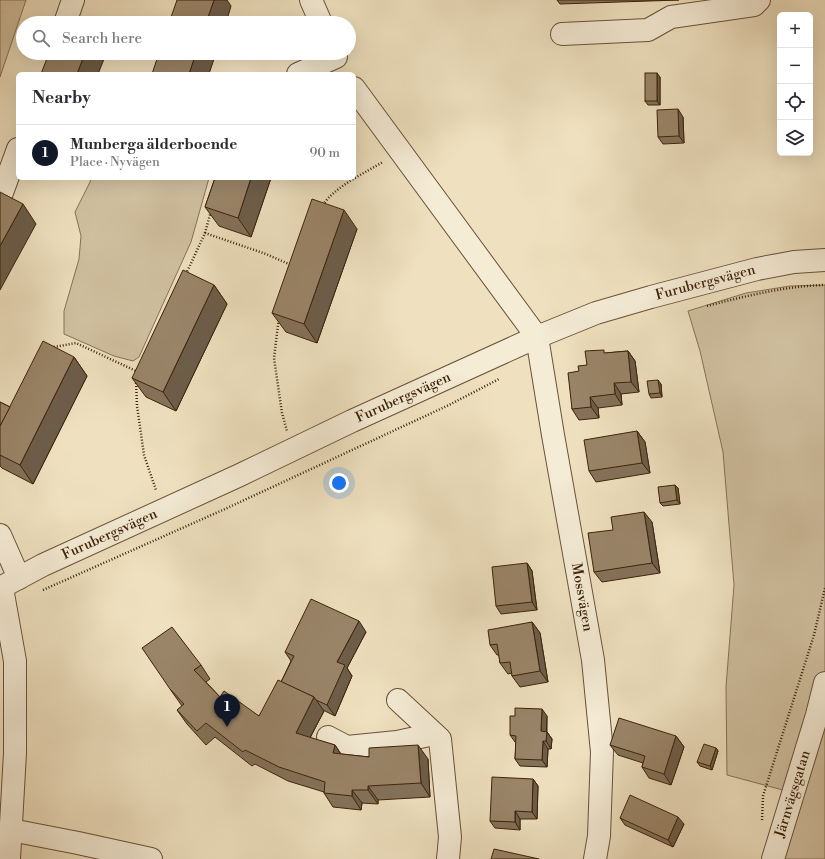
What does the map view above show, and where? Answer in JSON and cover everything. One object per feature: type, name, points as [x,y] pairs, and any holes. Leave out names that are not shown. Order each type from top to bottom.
[{"type":"street","points":[[67,16],[73,0]]},
{"type":"street","points":[[311,0],[318,16]]},
{"type":"street","points":[[562,34],[648,30],[671,17],[754,5],[759,0]]},
{"type":"street","points":[[305,72],[338,62]]},
{"type":"street","points":[[356,91],[537,337]]},
{"type":"street","points":[[0,198],[16,154]]},
{"type":"street","name":"Furubergsvägen","points":[[7,585],[42,565],[165,510],[537,337],[596,313],[757,269],[825,260]]},
{"type":"street","name":"Mossvägen","points":[[537,337],[554,443],[593,660],[602,752],[599,836],[595,859]]},
{"type":"street","points":[[0,535],[15,661],[15,753],[9,859]]},
{"type":"street","name":"Järnvägsgatan","points":[[773,859],[817,715],[825,683]]},
{"type":"street","points":[[398,700],[440,739],[450,837],[448,859]]},
{"type":"street","points":[[328,737],[347,747],[397,742],[434,734]]},
{"type":"street","points":[[11,830],[151,859]]},
{"type":"path","points":[[356,178],[401,151]]},
{"type":"path","points":[[322,207],[325,201],[353,180]]},
{"type":"path","points":[[184,280],[205,233],[212,206]]},
{"type":"path","points":[[205,233],[266,254],[295,267]]},
{"type":"path","points":[[706,306],[764,292],[799,286],[825,285]]},
{"type":"path","points":[[280,314],[274,358],[282,412],[288,434],[308,471]]},
{"type":"path","points":[[51,353],[54,347],[76,343],[136,371]]},
{"type":"path","points":[[141,366],[136,371],[137,406],[144,455],[156,490],[174,532]]},
{"type":"path","points":[[40,592],[308,471],[449,405],[506,376]]},
{"type":"path","points":[[762,824],[763,796],[814,635],[825,588]]},
{"type":"shaded area","points":[[0,0],[26,0],[21,16],[16,16],[16,30],[0,77]]},
{"type":"shaded area","points":[[91,180],[208,180],[191,242],[139,357],[133,361],[114,356],[64,334],[64,311],[79,259],[81,236],[75,212]]},
{"type":"shaded area","points":[[825,285],[825,859],[773,859],[794,793],[727,775],[726,687],[734,585],[723,452],[700,351],[688,311],[746,293],[790,286]]},
{"type":"building","points":[[177,0],[214,0],[208,16],[171,16]]},
{"type":"building","points":[[46,60],[82,60],[78,72],[42,72]]},
{"type":"building","points":[[157,60],[194,60],[190,72],[153,72]]},
{"type":"building","points":[[645,73],[657,73],[657,101],[645,101]]},
{"type":"building","points":[[678,109],[679,136],[658,137],[657,110]]},
{"type":"building","points":[[214,180],[250,180],[238,218],[205,207]]},
{"type":"building","points":[[0,192],[23,204],[0,246]]},
{"type":"building","points":[[312,199],[344,210],[304,324],[272,313]]},
{"type":"building","points":[[183,270],[214,285],[163,392],[132,378]]},
{"type":"building","points":[[43,341],[74,357],[20,465],[0,455],[0,426]]},
{"type":"building","points":[[604,350],[604,353],[628,351],[631,382],[614,383],[615,394],[590,397],[591,407],[572,409],[568,373],[579,371],[578,366],[587,365],[585,351]]},
{"type":"building","points":[[658,380],[660,393],[649,394],[647,381]]},
{"type":"building","points":[[0,402],[10,407],[0,426]]},
{"type":"building","points":[[637,431],[642,463],[589,471],[584,440]]},
{"type":"building","points":[[675,485],[677,500],[660,503],[658,487]]},
{"type":"building","points":[[644,512],[652,563],[594,572],[588,533],[613,530],[611,517]]},
{"type":"building","points":[[527,563],[532,602],[496,606],[492,567]]},
{"type":"building","points":[[311,599],[359,621],[337,662],[345,665],[327,705],[316,700],[314,697],[281,682],[294,656],[285,652]]},
{"type":"building","points":[[532,622],[540,671],[512,676],[510,662],[500,663],[497,644],[490,645],[488,630]]},
{"type":"building","points":[[172,627],[201,665],[194,670],[220,697],[224,691],[259,716],[278,680],[314,697],[296,733],[335,745],[333,753],[369,757],[369,748],[418,745],[421,783],[368,786],[368,790],[352,790],[352,796],[324,793],[325,782],[279,767],[245,750],[243,752],[206,723],[197,731],[177,710],[184,704],[170,689],[142,648]]},
{"type":"building","points":[[515,708],[542,709],[541,731],[547,732],[546,741],[543,741],[542,760],[515,759],[516,736],[510,735],[510,716],[515,716]]},
{"type":"building","points":[[619,718],[676,736],[664,774],[642,767],[645,756],[610,745]]},
{"type":"building","points":[[704,744],[716,748],[710,766],[697,762]]},
{"type":"building","points":[[492,777],[533,779],[532,812],[515,811],[515,822],[490,821]]},
{"type":"building","points":[[630,795],[678,817],[668,840],[620,818]]},
{"type":"building","points":[[494,849],[539,859],[491,859]]},
{"type":"place","name":"Munberga älderboende","points":[[227,727]]}]
